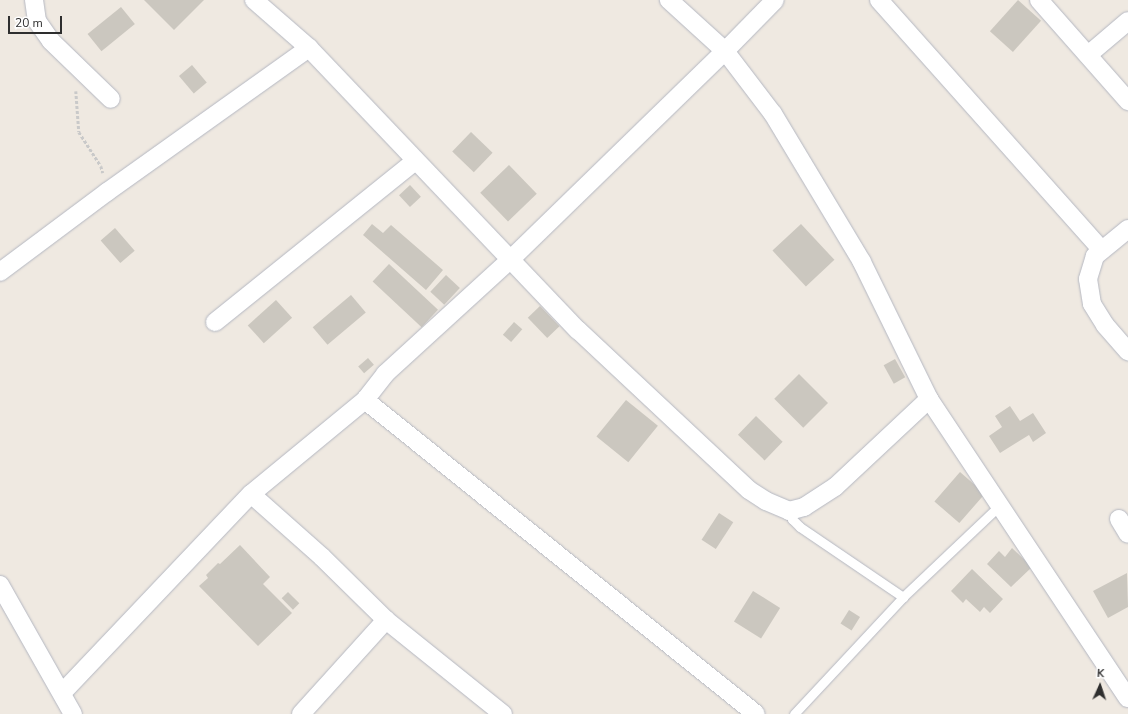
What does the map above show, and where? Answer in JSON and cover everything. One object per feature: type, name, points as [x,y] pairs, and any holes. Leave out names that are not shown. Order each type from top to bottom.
[{"type":"street","points":[[34,0],[37,21],[50,41],[111,99]]},
{"type":"street","points":[[254,0],[308,48],[578,330],[749,490],[766,501],[789,511],[804,507],[835,487],[929,399]]},
{"type":"street","points":[[669,0],[725,51],[773,114],[862,262],[929,399],[1058,595],[1128,698]]},
{"type":"street","points":[[62,693],[251,494],[365,400],[385,374],[511,259],[725,51],[775,0]]},
{"type":"street","points":[[879,0],[1102,250]]},
{"type":"street","points":[[1039,0],[1128,101]]},
{"type":"street","points":[[1088,55],[1128,21]]},
{"type":"street","points":[[2,265],[308,48]]},
{"type":"street","points":[[215,322],[415,161]]},
{"type":"street","points":[[1128,229],[1095,256],[1088,279],[1092,304],[1105,325],[1128,351]]},
{"type":"street","points":[[365,400],[756,714]]},
{"type":"street","points":[[251,494],[322,557],[386,620],[502,714]]},
{"type":"street","points":[[1119,519],[1128,534]]},
{"type":"street","points":[[0,585],[73,714]]},
{"type":"street","points":[[301,714],[386,620]]},
{"type":"lane","points":[[794,714],[903,597],[1000,505]]},
{"type":"lane","points":[[789,511],[792,519],[800,527],[903,597]]},
{"type":"path","points":[[78,67],[76,100],[79,132],[101,166],[107,192]]},
{"type":"building","points":[[144,0],[204,0],[174,30]]},
{"type":"building","points":[[1018,0],[1041,21],[1013,52],[990,31]]},
{"type":"building","points":[[121,7],[135,24],[101,51],[88,34]]},
{"type":"building","points":[[192,65],[207,83],[194,94],[179,76]]},
{"type":"building","points":[[471,132],[493,153],[474,172],[452,151]]},
{"type":"building","points":[[509,165],[537,194],[508,222],[480,193]]},
{"type":"building","points":[[410,185],[421,197],[410,207],[399,195]]},
{"type":"building","points":[[372,224],[383,233],[391,225],[443,270],[426,290],[363,235]]},
{"type":"building","points":[[801,224],[834,260],[806,286],[772,251]]},
{"type":"building","points":[[115,228],[135,251],[120,263],[101,240]]},
{"type":"building","points":[[389,264],[438,310],[422,327],[373,282]]},
{"type":"building","points":[[446,275],[460,288],[444,305],[430,292]]},
{"type":"building","points":[[351,295],[366,313],[327,345],[313,327]]},
{"type":"building","points":[[276,300],[292,318],[264,343],[248,325]]},
{"type":"building","points":[[540,306],[559,326],[547,338],[528,318]]},
{"type":"building","points":[[514,322],[522,329],[511,342],[503,335]]},
{"type":"building","points":[[368,358],[374,365],[364,373],[358,367]]},
{"type":"building","points":[[895,359],[905,377],[894,384],[884,365]]},
{"type":"building","points":[[799,374],[828,403],[803,428],[774,399]]},
{"type":"building","points":[[626,400],[658,426],[628,462],[596,437]]},
{"type":"building","points":[[1010,406],[1020,421],[1033,413],[1046,433],[1033,442],[1029,435],[1000,453],[989,436],[1002,427],[995,416]]},
{"type":"building","points":[[756,416],[783,442],[765,460],[738,435]]},
{"type":"building","points":[[960,472],[985,494],[959,523],[934,501]]},
{"type":"building","points":[[719,513],[733,522],[716,549],[702,540]]},
{"type":"building","points":[[240,545],[270,577],[263,584],[292,613],[258,646],[199,586],[208,578],[206,575],[218,563],[220,564]]},
{"type":"building","points":[[1012,548],[1032,567],[1011,587],[987,564],[999,551],[1005,557]]},
{"type":"building","points":[[972,569],[1003,599],[990,613],[984,607],[980,612],[966,599],[963,603],[951,591]]},
{"type":"building","points":[[1127,573],[1128,607],[1108,618],[1093,591]]},
{"type":"building","points":[[753,591],[780,608],[761,638],[734,622]]},
{"type":"building","points":[[288,592],[299,603],[293,610],[282,598]]},
{"type":"building","points":[[849,610],[860,617],[852,630],[841,624]]}]
